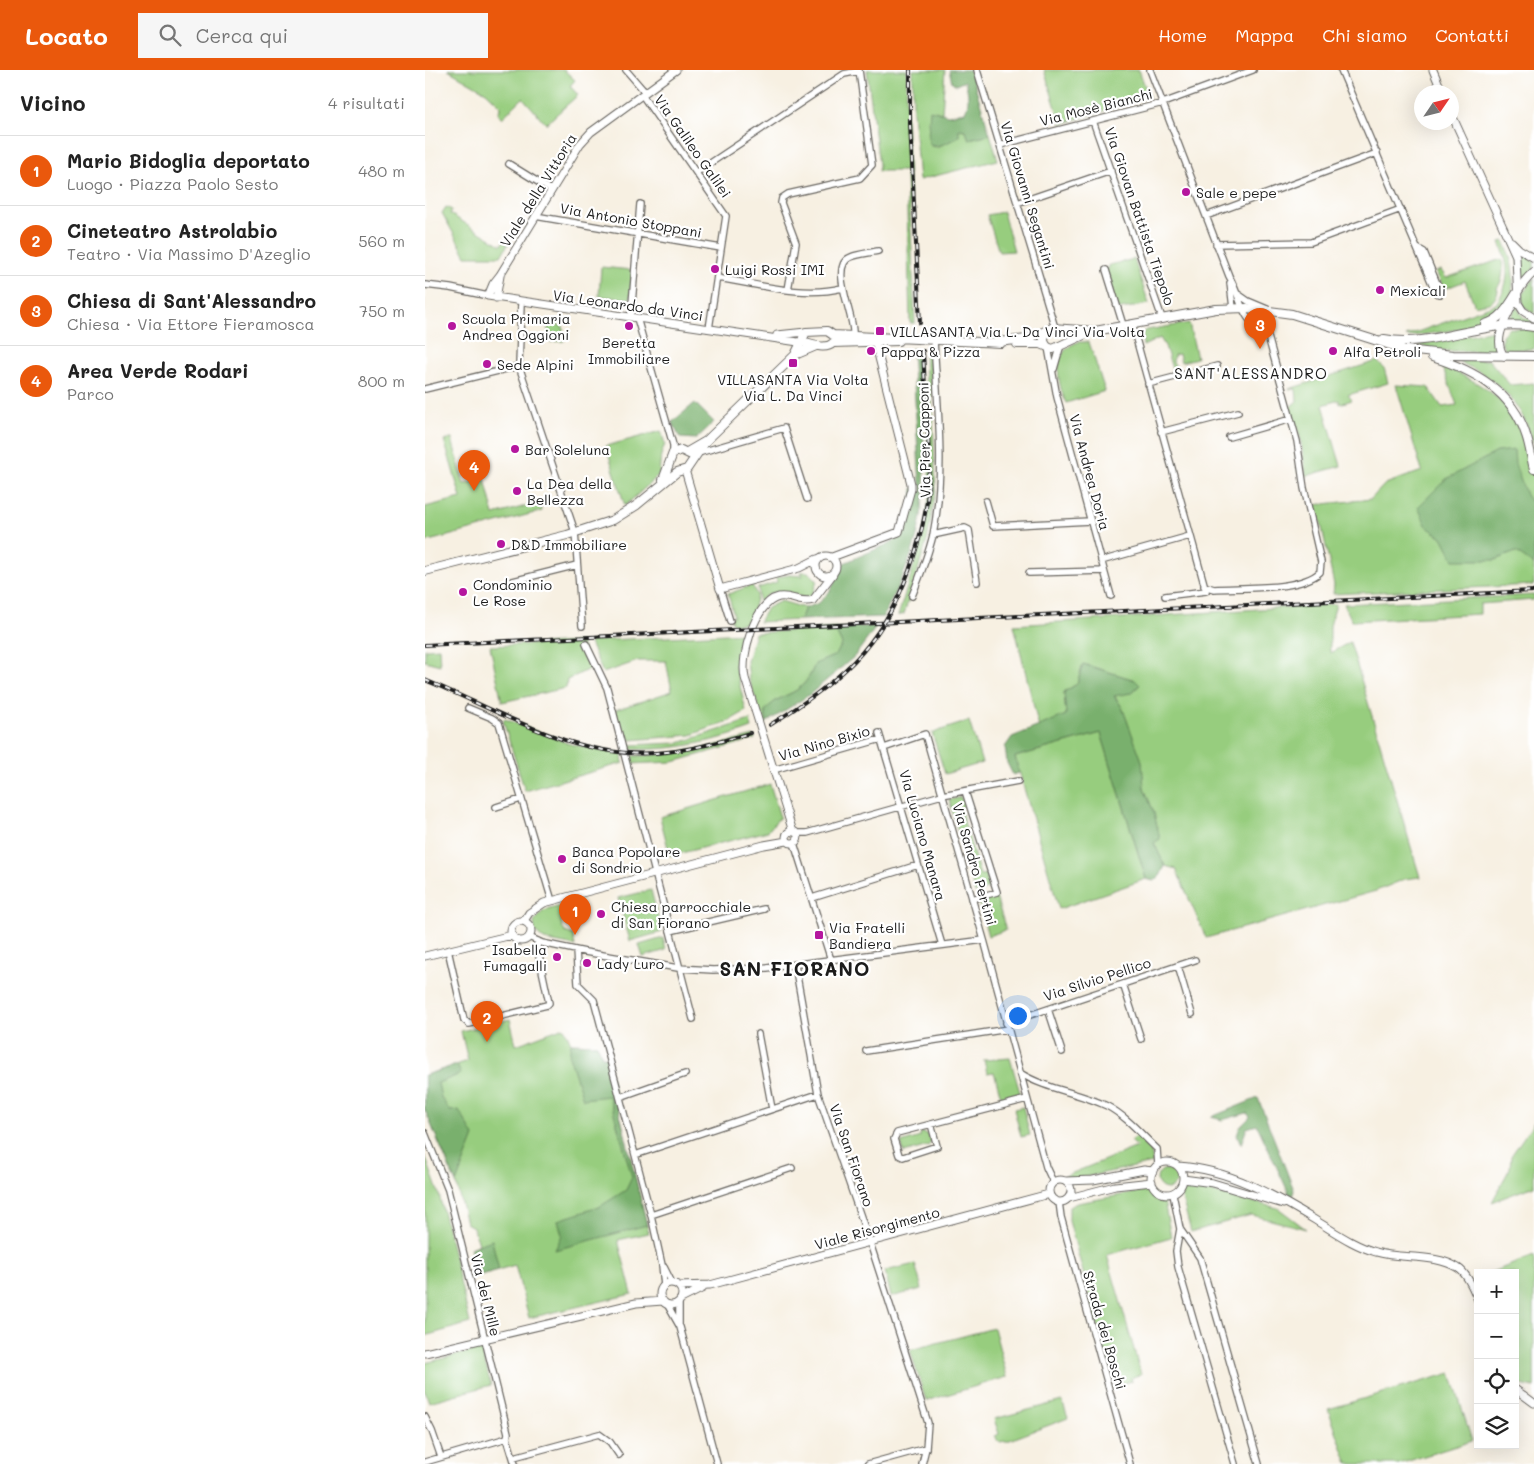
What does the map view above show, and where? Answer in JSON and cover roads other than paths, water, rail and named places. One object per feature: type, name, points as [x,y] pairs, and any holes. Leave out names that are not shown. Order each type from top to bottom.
[{"type":"main road","points":[[1461,332],[1490,323],[1499,317],[1517,294],[1522,284],[1534,272]]},
{"type":"main road","points":[[804,339],[816,346],[826,347],[833,339],[932,339],[1041,344],[1054,350],[1077,336],[1162,318],[1237,308],[1269,309],[1360,334],[1406,350],[1459,365],[1497,390],[1519,418],[1527,437],[1534,470]]},
{"type":"main road","points":[[1360,334],[1404,341],[1504,325],[1534,327]]},
{"type":"main road","points":[[997,342],[1027,339],[1054,329],[1095,331]]},
{"type":"main road","points":[[1054,329],[1065,337],[1061,347]]},
{"type":"main road","points":[[1047,347],[1044,338],[1054,329]]},
{"type":"main road","points":[[687,452],[707,439],[795,355],[804,339],[827,331],[833,339]]},
{"type":"main road","points":[[852,338],[875,342],[932,339]]},
{"type":"main road","points":[[795,355],[816,346]]},
{"type":"main road","points":[[1406,350],[1438,354],[1534,356]]},
{"type":"main road","points":[[425,571],[575,532],[619,517],[685,468],[699,453],[707,439]]},
{"type":"main road","points":[[660,486],[671,464],[673,453],[679,450],[687,452],[691,458],[685,468]]},
{"type":"main road","points":[[671,464],[685,468]]},
{"type":"street","name":"Via Galileo Galilei","points":[[627,70],[726,216],[709,330]]},
{"type":"street","name":"Viale della Vittoria","points":[[488,296],[493,284],[501,275],[551,190],[586,137],[676,70]]},
{"type":"street","points":[[697,172],[845,74],[859,70],[873,161],[870,170],[860,178],[788,194],[782,198],[781,203],[796,244],[788,290]]},
{"type":"street","name":"Via Giovanni Segantini","points":[[977,70],[1054,329]]},
{"type":"street","points":[[1150,70],[1205,216],[1237,294],[1237,308]]},
{"type":"street","name":"Via Mosè Bianchi","points":[[1000,145],[1163,103],[1253,70]]},
{"type":"street","points":[[1341,70],[1436,293],[1440,294],[1424,252],[1417,248]]},
{"type":"street","points":[[1433,70],[1440,85]]},
{"type":"street","name":"Via Giovan Battista Tiepolo","points":[[1093,121],[1162,318]]},
{"type":"street","points":[[1459,130],[1516,256],[1517,294],[1523,311],[1534,318]]},
{"type":"street","points":[[1205,216],[1377,153]]},
{"type":"street","points":[[509,164],[551,190]]},
{"type":"street","points":[[1017,203],[1111,171]]},
{"type":"street","points":[[640,204],[634,317],[673,445],[673,453]]},
{"type":"street","points":[[1216,244],[1311,242],[1401,208]]},
{"type":"street","name":"Via Antonio Stoppani","points":[[535,216],[721,248]]},
{"type":"street","points":[[1503,230],[1519,250],[1534,258]]},
{"type":"street","points":[[852,338],[853,319],[842,288],[841,275],[846,260],[849,257],[878,251]]},
{"type":"street","points":[[1107,270],[1123,326]]},
{"type":"street","name":"Viale della Vittoria","points":[[496,298],[501,275]]},
{"type":"street","points":[[1205,586],[1214,589],[1299,584],[1320,572],[1321,562],[1309,514],[1297,441],[1267,333],[1256,328],[1237,308],[1229,276]]},
{"type":"street","points":[[717,278],[788,290],[824,292],[842,288]]},
{"type":"street","points":[[425,285],[451,288],[488,296]]},
{"type":"street","points":[[1237,294],[1247,301],[1269,309]]},
{"type":"street","points":[[1504,356],[1499,348],[1498,338],[1517,294]]},
{"type":"street","name":"Via Leonardo da Vinci","points":[[488,296],[521,303],[634,317],[709,330],[765,337],[804,339]]},
{"type":"street","points":[[521,303],[519,366],[575,532],[582,626]]},
{"type":"street","points":[[1132,324],[1206,591],[1203,593],[1165,596]]},
{"type":"street","name":"Via Leonardo da Vinci","points":[[765,337],[804,339]]},
{"type":"street","name":"Via Pier Capponi","points":[[912,596],[933,535],[940,476],[932,339]]},
{"type":"street","points":[[720,589],[799,568],[823,556],[832,557],[899,532],[911,484],[875,342]]},
{"type":"street","name":"Via Andrea Doria","points":[[1047,347],[1053,379],[1111,596]]},
{"type":"street","name":"Via Andrea Doria","points":[[1053,379],[1055,359],[1061,347]]},
{"type":"street","points":[[425,389],[519,366]]},
{"type":"street","points":[[1148,384],[1217,366]]},
{"type":"street","points":[[1161,432],[1238,412]]},
{"type":"street","points":[[1229,437],[1291,419]]},
{"type":"street","points":[[699,453],[718,449],[784,428],[807,499]]},
{"type":"street","points":[[707,439],[718,449]]},
{"type":"street","points":[[685,468],[730,621]]},
{"type":"street","points":[[986,501],[993,526],[1090,521]]},
{"type":"street","points":[[933,535],[965,528],[969,530],[977,582]]},
{"type":"street","points":[[1101,561],[1190,536]]},
{"type":"street","points":[[831,960],[745,678],[743,660],[757,616],[764,605],[783,597],[811,601],[817,597],[833,574],[836,566],[832,557]]},
{"type":"street","points":[[817,560],[817,572],[823,587]]},
{"type":"street","points":[[513,581],[577,565]]},
{"type":"street","points":[[799,568],[825,576],[833,574]]},
{"type":"street","points":[[1029,573],[1104,571]]},
{"type":"street","points":[[586,644],[607,688],[678,968],[693,1019]]},
{"type":"street","points":[[468,708],[493,718],[499,723],[552,901]]},
{"type":"street","name":"Via Sandro Pertini","points":[[884,748],[925,734],[1046,1167],[1053,1182]]},
{"type":"street","name":"Via Nino Bixio","points":[[773,770],[880,736]]},
{"type":"street","name":"Via Luciano Manara","points":[[880,736],[941,945]]},
{"type":"street","points":[[512,935],[513,924],[524,920],[536,907],[552,901],[943,795],[1018,781]]},
{"type":"street","points":[[965,791],[997,892],[972,899]]},
{"type":"street","points":[[496,807],[521,799]]},
{"type":"street","points":[[812,898],[918,865]]},
{"type":"street","points":[[670,931],[764,909]]},
{"type":"street","points":[[524,920],[531,928],[529,937]]},
{"type":"street","points":[[512,935],[519,941],[529,937],[576,950],[678,968],[723,970],[795,965],[983,940]]},
{"type":"street","points":[[425,956],[512,935]]},
{"type":"street","points":[[448,950],[464,1020],[469,1024],[547,1005],[549,1002],[537,947],[538,941]]},
{"type":"street","points":[[576,950],[578,984],[595,1000],[651,1215],[662,1265],[662,1288],[665,1303],[679,1327],[717,1464]]},
{"type":"street","name":"Via Silvio Pellico","points":[[866,1051],[1007,1026],[1047,1009],[1195,960]]},
{"type":"street","name":"Via San Fiorano","points":[[795,965],[818,1094],[870,1243],[928,1423],[927,1448],[922,1464]]},
{"type":"street","points":[[1178,966],[1192,1014]]},
{"type":"street","points":[[1123,984],[1141,1039]]},
{"type":"street","points":[[1047,1009],[1062,1052]]},
{"type":"street","points":[[758,1034],[771,1109]]},
{"type":"street","points":[[620,1097],[685,1074]]},
{"type":"street","points":[[1020,1074],[1032,1081],[1105,1105],[1118,1113],[1157,1149],[1158,1165]]},
{"type":"street","points":[[635,1155],[818,1094]]},
{"type":"street","points":[[931,1124],[937,1146],[903,1157],[899,1155],[895,1135],[931,1124],[1027,1099]]},
{"type":"street","name":"Via dei Mille","points":[[425,1133],[448,1190],[508,1433],[507,1438],[515,1461]]},
{"type":"street","points":[[1178,1166],[1183,1179],[1181,1186],[1173,1194],[1161,1193],[1155,1189],[1152,1182],[1153,1171],[1158,1165],[1172,1163],[1178,1166],[1208,1171],[1245,1183],[1271,1194],[1362,1248],[1385,1255],[1435,1260],[1451,1264],[1460,1269],[1474,1293]]},
{"type":"street","points":[[651,1215],[792,1168]]},
{"type":"street","points":[[1152,1182],[1134,1182],[1059,1202],[1054,1200],[1049,1194],[1049,1188],[1053,1182],[1060,1179],[1067,1181],[1093,1180],[1145,1170],[1153,1171]]},
{"type":"street","points":[[1183,1179],[1213,1183],[1289,1206]]},
{"type":"street","points":[[1067,1181],[1071,1188],[1069,1198]]},
{"type":"street","name":"Viale Risorgimento","points":[[665,1303],[680,1301],[710,1285],[1049,1194]]},
{"type":"street","points":[[1173,1194],[1180,1229],[1176,1252],[1178,1267],[1235,1464]]},
{"type":"street","name":"Strada dei Boschi","points":[[1059,1202],[1068,1245],[1130,1464]]},
{"type":"street","points":[[1180,1229],[1200,1258],[1259,1464]]},
{"type":"street","points":[[662,1265],[682,1292],[679,1327]]},
{"type":"street","name":"Viale Risorgimento","points":[[662,1288],[675,1285],[710,1285]]},
{"type":"street","points":[[636,1303],[662,1288]]},
{"type":"street","points":[[425,1353],[636,1303],[665,1303]]},
{"type":"street","points":[[1519,1393],[1523,1397],[1534,1401]]},
{"type":"street","points":[[425,1417],[441,1457]]},
{"type":"street","points":[[515,1461],[599,1434],[610,1442],[619,1455]]},
{"type":"street","points":[[425,1462],[507,1438]]},
{"type":"street","points":[[868,1464],[927,1448]]},
{"type":"railway","points":[[910,70],[910,124],[920,323]]},
{"type":"railway","points":[[770,725],[816,694],[854,661],[885,622],[909,571],[921,532],[928,491],[928,438],[923,351]]},
{"type":"railway","points":[[425,645],[1534,591]]},
{"type":"railway","points":[[425,680],[537,730],[596,748],[626,753],[668,752],[703,746],[750,733]]},
{"type":"place","name":"Sale e pepe","points":[[1186,192]]},
{"type":"place","name":"Luigi Rossi IMI","points":[[715,269]]},
{"type":"place","name":"Mexicali","points":[[1380,290]]},
{"type":"place","name":"Scuola Primaria Andrea Oggioni","points":[[452,326]]},
{"type":"place","name":"Beretta Immobiliare","points":[[629,326]]},
{"type":"place","name":"VILLASANTA Via L. Da Vinci Via Volta","points":[[880,331]]},
{"type":"place","name":"Chiesa di Sant'Alessandro","points":[[1260,349]]},
{"type":"place","name":"Pappa & Pizza","points":[[871,351]]},
{"type":"place","name":"Alfa Petroli","points":[[1333,351]]},
{"type":"place","name":"VILLASANTA Via Volta Via L. Da Vinci","points":[[793,363]]},
{"type":"place","name":"Sede Alpini","points":[[487,364]]},
{"type":"place","name":"Bar Soleluna","points":[[515,449]]},
{"type":"place","name":"Area Verde Rodari","points":[[474,491]]},
{"type":"place","name":"La Dea della Bellezza","points":[[517,491]]},
{"type":"place","name":"D&D Immobiliare","points":[[501,544]]},
{"type":"place","name":"Condominio Le Rose","points":[[463,592]]},
{"type":"place","name":"Banca Popolare di Sondrio","points":[[562,859]]},
{"type":"place","name":"Chiesa parrocchiale di San Fiorano","points":[[601,914]]},
{"type":"place","name":"Mario Bidoglia deportato","points":[[575,935]]},
{"type":"place","name":"Via Fratelli Bandiera","points":[[819,935]]},
{"type":"place","name":"Isabella Fumagalli","points":[[557,957]]},
{"type":"place","name":"Lady Luro","points":[[587,963]]},
{"type":"place","name":"Cineteatro Astrolabio","points":[[487,1042]]},
{"type":"district","name":"SANT'ALESSANDRO","points":[[1251,373]]},
{"type":"district","name":"SAN FIORANO","points":[[795,968]]}]
